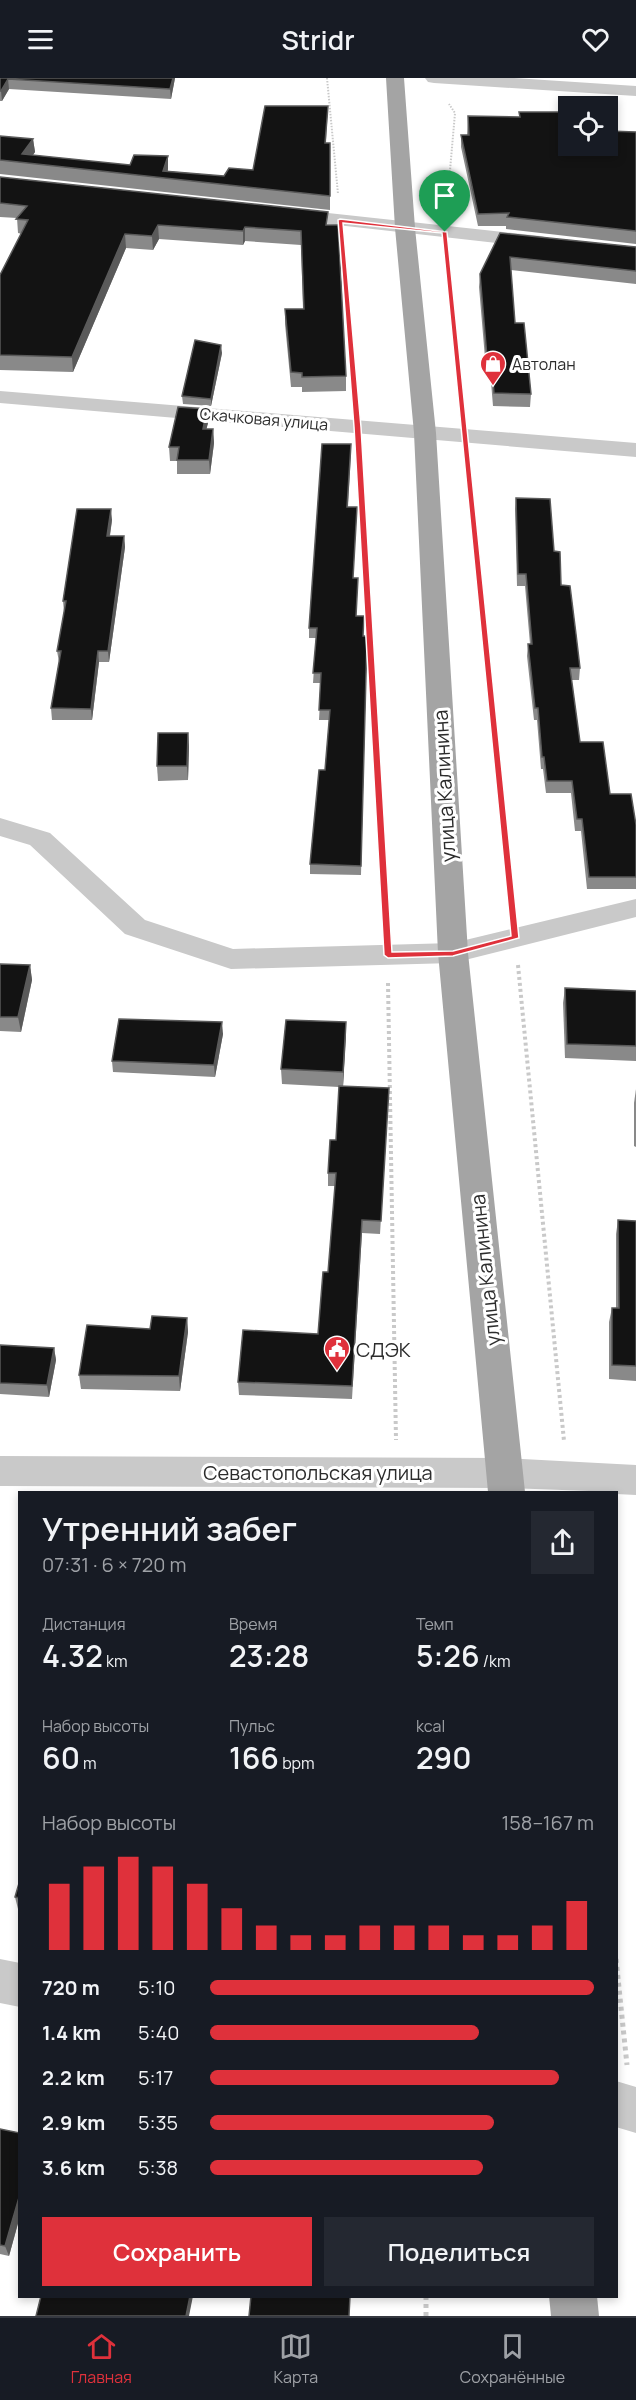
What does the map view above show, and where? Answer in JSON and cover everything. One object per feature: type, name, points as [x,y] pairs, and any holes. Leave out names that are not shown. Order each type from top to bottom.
[{"type":"main road","name":"улица Калинина","points":[[395,78],[405,228],[425,433],[453,953],[506,1483]]},
{"type":"main road","points":[[573,2298],[575,2316]]},
{"type":"street","points":[[434,78],[636,91]]},
{"type":"street","points":[[258,211],[557,244]]},
{"type":"street","name":"Скачковая улица","points":[[0,397],[636,450]]},
{"type":"street","points":[[0,827],[40,840],[135,927],[231,959],[453,953],[636,908]]},
{"type":"street","name":"Севастопольская улица","points":[[0,1471],[397,1473],[506,1483],[567,1476],[636,1480]]},
{"type":"street","points":[[0,1981],[18,1985]]},
{"type":"path","points":[[327,78],[358,427],[388,955],[397,1473]]},
{"type":"path","points":[[443,96],[455,113],[445,232],[567,1476]]},
{"type":"path","points":[[618,1984],[628,2107]]},
{"type":"path","points":[[426,2298],[426,2316]]},
{"type":"building","points":[[0,78],[173,78],[170,89],[8,79],[0,91]]},
{"type":"building","points":[[265,106],[328,106],[325,143],[330,143],[330,196],[0,160],[0,136],[33,139],[22,154],[130,165],[134,155],[168,156],[163,171],[224,176],[229,168],[253,170]]},
{"type":"building","points":[[519,112],[558,112],[558,156],[618,156],[618,131],[636,132],[636,231],[507,217],[509,213],[478,214],[461,135],[469,135],[468,116],[520,117]]},
{"type":"building","points":[[0,177],[328,212],[326,225],[338,225],[346,376],[302,377],[302,373],[291,372],[285,309],[304,309],[301,231],[245,227],[243,231],[158,225],[152,236],[125,234],[72,357],[0,355],[0,275],[28,220],[16,219],[27,206],[0,203]]},
{"type":"building","points":[[500,233],[636,247],[636,271],[510,257],[515,323],[524,323],[531,394],[494,393],[491,357],[487,357],[480,274]]},
{"type":"building","points":[[195,340],[221,345],[211,399],[182,396]]},
{"type":"building","points":[[178,407],[207,409],[203,429],[213,429],[209,460],[177,460],[179,447],[169,447]]},
{"type":"building","points":[[322,444],[351,444],[347,507],[357,507],[353,578],[358,578],[356,616],[364,616],[363,636],[367,636],[361,866],[310,864],[319,770],[325,770],[330,710],[319,710],[321,673],[313,673],[317,628],[309,628]]},
{"type":"building","points":[[516,498],[550,499],[554,551],[560,552],[561,585],[570,586],[576,634],[580,668],[570,668],[580,742],[603,742],[610,794],[631,794],[636,825],[636,877],[589,877],[582,819],[577,819],[572,781],[547,781],[544,757],[542,757],[538,708],[535,708],[528,644],[532,644],[526,574],[518,574]]},
{"type":"building","points":[[77,509],[111,509],[107,536],[124,536],[108,651],[98,651],[91,709],[51,708],[61,651],[57,651],[66,601],[63,601]]},
{"type":"building","points":[[158,733],[188,733],[187,766],[157,766]]},
{"type":"building","points":[[0,964],[30,965],[18,1017],[0,1017]]},
{"type":"building","points":[[565,988],[636,991],[636,1046],[567,1044]]},
{"type":"building","points":[[119,1019],[222,1022],[214,1065],[112,1061]]},
{"type":"building","points":[[286,1020],[346,1022],[343,1072],[281,1069]]},
{"type":"building","points":[[339,1086],[389,1088],[381,1221],[362,1220],[352,1386],[238,1382],[243,1330],[318,1334],[323,1272],[328,1272],[336,1173],[328,1173],[330,1140],[336,1140]]},
{"type":"building","points":[[618,1220],[636,1221],[636,1366],[612,1365],[612,1308],[619,1308]]},
{"type":"building","points":[[152,1316],[187,1318],[179,1376],[79,1375],[87,1325],[150,1329]]},
{"type":"building","points":[[0,1345],[54,1348],[47,1385],[0,1383]]},
{"type":"building","points":[[0,2129],[18,2133],[18,2201],[5,2246],[0,2245]]},
{"type":"building","points":[[40,2298],[190,2298],[186,2316],[36,2316]]},
{"type":"building","points":[[251,2298],[350,2298],[349,2316],[249,2316]]},
{"type":"place","name":"Автолан","points":[[493,387]]},
{"type":"place","name":"СДЭК","points":[[337,1372]]},
{"type":"route","points":[[340,220],[445,232],[515,938],[453,953],[388,955],[358,427],[340,220]]}]
